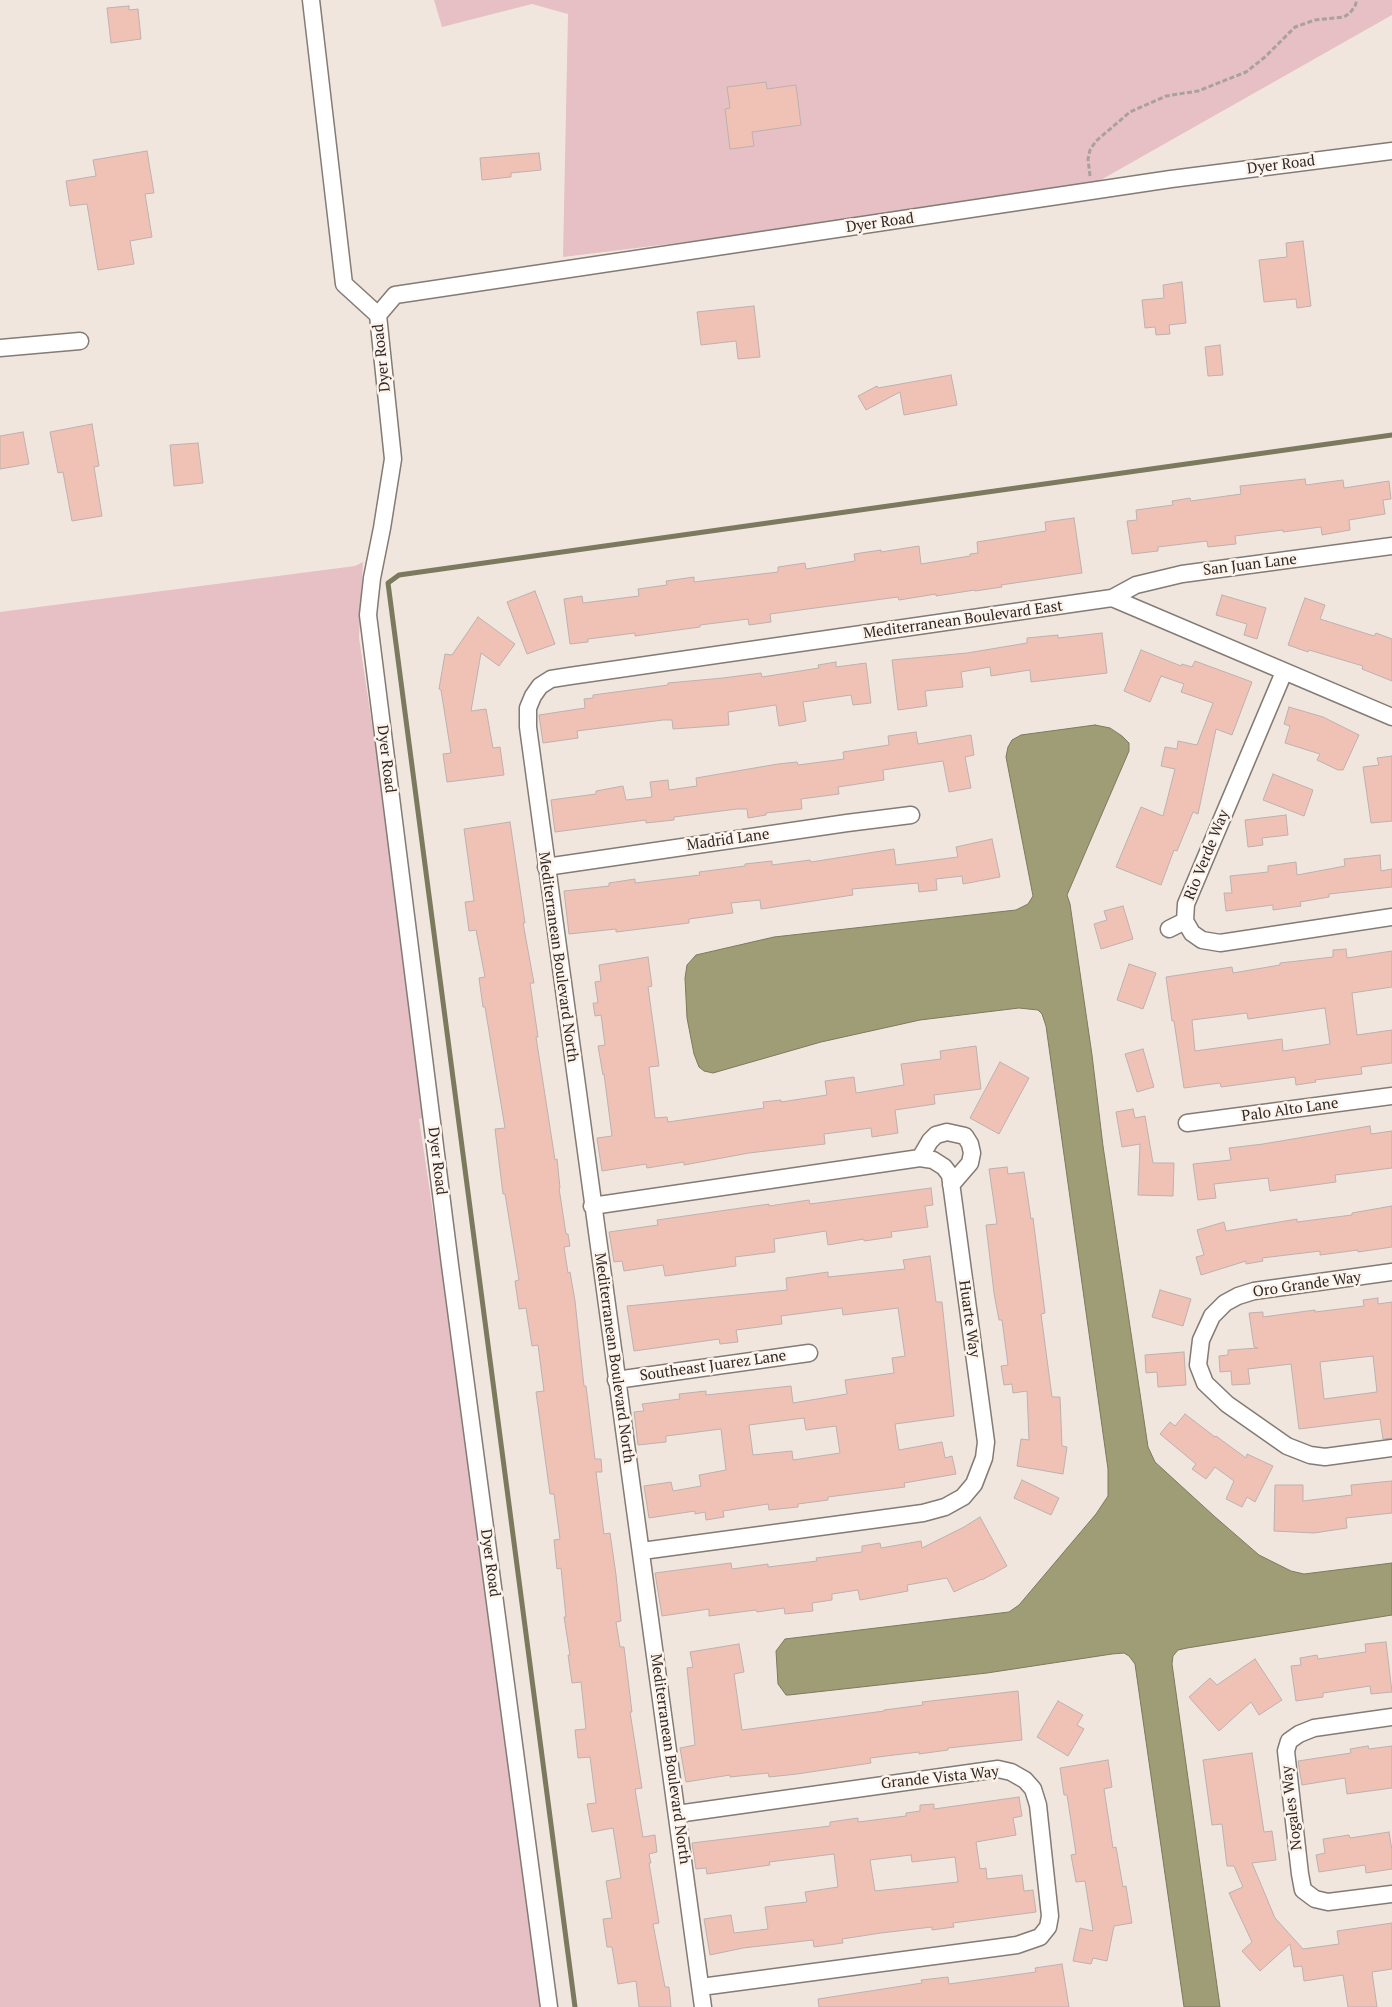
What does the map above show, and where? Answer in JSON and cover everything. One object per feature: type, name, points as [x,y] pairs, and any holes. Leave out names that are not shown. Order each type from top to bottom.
[{"type":"street","name":"Dyer Road","points":[[311,0],[344,284],[378,315],[393,458],[372,578],[368,615],[450,1266],[549,2007]]},
{"type":"street","name":"Dyer Road","points":[[378,315],[395,295],[1093,191],[1392,151]]},
{"type":"street","points":[[0,348],[80,341]]},
{"type":"street","name":"San Juan Lane","points":[[1112,598],[1136,585],[1182,574],[1392,546]]},
{"type":"street","points":[[1112,598],[1392,717]]},
{"type":"street","name":"Mediterranean Boulevard East","points":[[528,708],[540,686],[551,679],[1112,598]]},
{"type":"street","name":"Rio Verde Way","points":[[1284,672],[1186,904],[1185,921],[1192,933],[1202,940],[1220,942],[1392,918]]},
{"type":"street","name":"Mediterranean Boulevard North","points":[[528,708],[528,727],[546,867],[704,2007]]},
{"type":"street","name":"Madrid Lane","points":[[546,867],[911,815]]},
{"type":"street","points":[[1169,928],[1185,921]]},
{"type":"street","name":"Palo Alto Lane","points":[[1187,1123],[1392,1096]]},
{"type":"street","points":[[920,1158],[936,1135],[947,1132],[965,1136],[970,1144],[972,1153],[970,1164],[951,1185]]},
{"type":"street","name":"Huarte Way","points":[[592,1206],[920,1158],[932,1160],[944,1167],[950,1175],[986,1442],[984,1458],[974,1484],[963,1497],[944,1507],[923,1513],[642,1551]]},
{"type":"street","name":"Oro Grande Way","points":[[1392,1272],[1238,1296],[1225,1303],[1212,1316],[1201,1340],[1198,1365],[1205,1383],[1227,1404],[1257,1427],[1287,1446],[1310,1455],[1326,1457],[1392,1448]]},
{"type":"street","name":"Southeast Juarez Lane","points":[[616,1380],[809,1353]]},
{"type":"street","name":"Nogales Way","points":[[1392,1718],[1314,1728],[1299,1734],[1289,1741],[1286,1751],[1300,1874],[1304,1890],[1315,1899],[1328,1902],[1392,1894]]},
{"type":"street","name":"Grande Vista Way","points":[[677,1814],[998,1769],[1011,1772],[1025,1780],[1033,1789],[1038,1805],[1050,1916],[1048,1927],[1040,1937],[1017,1945],[701,1987]]},
{"type":"path","points":[[1093,191],[1088,164],[1090,150],[1096,141],[1130,112],[1166,96],[1198,91],[1246,72],[1265,57],[1295,27],[1315,20],[1344,16],[1350,13],[1357,0]]},
{"type":"shaded area","points":[[434,0],[1392,0],[1392,15],[1076,194],[563,257],[568,14],[532,4],[442,27]]},
{"type":"shaded area","points":[[363,562],[359,638],[431,1116],[419,1119],[552,2007],[0,2007],[0,612],[355,566]]},
{"type":"shaded area","points":[[1095,725],[1110,728],[1122,736],[1129,743],[1129,751],[1067,895],[1070,904],[1103,1146],[1148,1447],[1155,1462],[1214,1516],[1259,1555],[1291,1571],[1304,1574],[1392,1563],[1392,1615],[1187,1648],[1178,1650],[1173,1656],[1172,1664],[1220,2007],[1184,2007],[1135,1664],[1129,1656],[1124,1653],[1112,1654],[987,1673],[789,1695],[786,1695],[778,1684],[776,1651],[785,1639],[1009,1612],[1019,1605],[1096,1514],[1108,1496],[1108,1469],[1046,1026],[1042,1014],[1038,1010],[1019,1008],[920,1020],[821,1042],[713,1073],[704,1071],[699,1067],[694,1054],[687,1018],[685,978],[687,965],[696,955],[774,937],[1016,910],[1028,904],[1033,896],[1006,757],[1008,747],[1012,740],[1021,735]]},
{"type":"building","points":[[129,6],[129,10],[138,9],[141,39],[111,43],[107,8]]},
{"type":"building","points":[[766,82],[767,89],[796,85],[801,125],[752,132],[754,146],[730,149],[725,109],[730,108],[727,87]]},
{"type":"building","points":[[147,151],[154,193],[145,194],[152,237],[130,241],[134,264],[98,270],[87,204],[70,206],[66,181],[96,176],[93,160]]},
{"type":"building","points":[[539,153],[541,170],[511,173],[511,177],[482,180],[480,158]]},
{"type":"building","points":[[1303,241],[1311,306],[1297,308],[1296,299],[1264,302],[1259,260],[1287,257],[1286,243]]},
{"type":"building","points":[[1182,282],[1186,323],[1169,325],[1170,334],[1156,335],[1155,327],[1145,328],[1142,300],[1164,298],[1163,285]]},
{"type":"building","points":[[754,306],[760,357],[738,359],[736,341],[701,345],[697,312]]},
{"type":"building","points":[[1220,345],[1223,375],[1208,376],[1205,347]]},
{"type":"building","points":[[951,375],[957,405],[904,415],[900,392],[866,410],[858,396],[877,386],[878,388]]},
{"type":"building","points":[[92,424],[99,466],[94,467],[102,516],[72,521],[63,472],[58,473],[50,432]]},
{"type":"building","points":[[23,432],[29,464],[0,469],[0,436]]},
{"type":"building","points":[[198,443],[203,483],[174,486],[170,445]]},
{"type":"building","points":[[1305,479],[1306,485],[1343,480],[1344,488],[1389,481],[1391,499],[1383,500],[1385,514],[1349,520],[1350,530],[1322,535],[1321,527],[1283,532],[1283,530],[1235,536],[1236,544],[1208,547],[1207,541],[1158,547],[1158,551],[1132,554],[1127,521],[1137,520],[1136,510],[1173,505],[1172,501],[1190,498],[1191,501],[1241,494],[1240,486]]},
{"type":"building","points":[[1074,518],[1082,573],[1001,585],[1002,587],[975,591],[936,596],[936,594],[899,600],[898,597],[770,614],[771,622],[749,625],[748,619],[635,636],[635,633],[588,639],[588,642],[570,644],[564,599],[582,596],[583,603],[639,596],[638,589],[667,585],[666,581],[694,577],[694,582],[778,572],[778,567],[805,563],[806,569],[855,561],[854,554],[919,546],[921,564],[970,556],[970,554],[978,553],[977,542],[1046,531],[1045,522]]},
{"type":"building","points":[[535,591],[555,644],[527,654],[507,602]]},
{"type":"building","points":[[1222,595],[1266,608],[1257,639],[1244,635],[1247,624],[1216,615]]},
{"type":"building","points":[[1305,598],[1325,605],[1320,619],[1374,636],[1376,633],[1392,639],[1392,681],[1362,669],[1363,666],[1288,645]]},
{"type":"building","points":[[478,617],[515,644],[499,666],[481,653],[471,711],[486,709],[493,748],[500,747],[504,775],[447,782],[443,754],[451,753],[441,690],[439,689],[445,654],[452,655]]},
{"type":"building","points":[[1102,633],[1107,673],[1031,682],[1030,670],[991,676],[990,667],[961,672],[963,687],[925,691],[927,706],[898,710],[892,660],[967,653],[1027,643],[1027,638],[1058,635],[1058,638]]},
{"type":"building","points":[[1141,650],[1181,666],[1182,664],[1192,667],[1195,661],[1252,682],[1232,735],[1216,729],[1198,814],[1193,812],[1177,851],[1174,850],[1161,885],[1116,867],[1141,807],[1163,816],[1175,769],[1161,766],[1165,747],[1177,749],[1178,741],[1197,745],[1213,703],[1181,692],[1184,684],[1161,676],[1150,702],[1124,691]]},
{"type":"building","points":[[836,662],[836,667],[866,663],[871,703],[853,705],[851,695],[803,702],[806,721],[779,726],[776,705],[728,712],[729,725],[673,729],[672,720],[663,720],[577,731],[578,738],[543,743],[539,715],[585,708],[584,699],[593,698],[593,695],[668,685],[668,683],[761,673],[762,677],[819,668],[818,665]]},
{"type":"building","points":[[1289,707],[1323,717],[1359,735],[1343,770],[1338,770],[1317,760],[1320,754],[1285,743],[1290,726],[1284,724]]},
{"type":"building","points":[[916,732],[918,744],[971,735],[974,755],[965,757],[971,788],[949,792],[943,761],[883,770],[884,780],[838,787],[839,794],[801,799],[802,809],[766,813],[766,815],[748,818],[747,809],[737,809],[674,817],[674,820],[646,823],[646,820],[555,832],[551,800],[596,794],[596,791],[623,786],[626,800],[652,797],[650,782],[668,780],[669,790],[697,786],[696,778],[778,764],[797,762],[798,765],[844,759],[843,752],[889,745],[888,736]]},
{"type":"building","points":[[1392,756],[1392,821],[1371,823],[1363,767],[1379,765],[1377,758]]},
{"type":"building","points":[[1273,774],[1313,790],[1304,816],[1263,800]]},
{"type":"building","points":[[1286,815],[1288,835],[1262,838],[1263,845],[1248,847],[1245,820]]},
{"type":"building","points":[[510,822],[525,923],[523,923],[534,983],[530,983],[538,1037],[536,1037],[555,1160],[557,1159],[566,1234],[568,1234],[570,1246],[564,1247],[575,1301],[584,1386],[586,1386],[595,1459],[601,1459],[602,1472],[596,1472],[604,1534],[610,1533],[616,1575],[621,1621],[616,1622],[620,1647],[624,1647],[632,1712],[630,1712],[642,1788],[635,1789],[643,1837],[655,1835],[657,1852],[649,1854],[651,1863],[649,1863],[659,1923],[653,1924],[665,1987],[669,1987],[671,2007],[639,2007],[636,1981],[618,1984],[612,1947],[607,1947],[603,1919],[612,1918],[606,1881],[621,1878],[613,1828],[592,1832],[587,1804],[596,1803],[590,1757],[578,1758],[575,1730],[586,1729],[581,1682],[572,1683],[564,1617],[566,1617],[561,1568],[557,1569],[554,1540],[560,1539],[554,1494],[550,1494],[536,1392],[544,1391],[538,1345],[532,1346],[526,1308],[519,1309],[515,1281],[519,1280],[505,1194],[503,1194],[495,1129],[505,1128],[479,978],[485,977],[476,930],[469,931],[465,902],[474,901],[464,829]]},
{"type":"building","points":[[992,839],[1000,877],[963,884],[962,876],[936,879],[937,890],[919,892],[918,883],[852,889],[853,895],[761,909],[760,900],[731,903],[733,913],[689,919],[689,923],[616,932],[616,929],[569,934],[564,891],[609,886],[609,883],[635,879],[635,883],[700,875],[699,872],[745,866],[745,864],[772,861],[772,865],[810,860],[811,862],[894,849],[896,865],[958,857],[956,847]]},
{"type":"building","points":[[1380,855],[1381,871],[1392,869],[1392,887],[1329,894],[1329,897],[1300,902],[1301,906],[1273,910],[1273,905],[1226,911],[1224,893],[1232,893],[1230,876],[1268,872],[1268,866],[1296,862],[1297,875],[1345,866],[1344,859]]},
{"type":"building","points":[[1123,906],[1133,939],[1101,949],[1094,924],[1107,920],[1104,911]]},
{"type":"building","points":[[1346,949],[1347,958],[1392,951],[1392,987],[1352,993],[1357,1035],[1392,1030],[1392,1063],[1361,1067],[1362,1074],[1315,1080],[1316,1082],[1296,1085],[1295,1077],[1221,1087],[1220,1083],[1184,1088],[1166,977],[1232,967],[1233,973],[1280,965],[1280,963],[1333,957],[1333,950]],"holes":[[[1325,1008],[1330,1044],[1283,1051],[1282,1039],[1195,1051],[1192,1020],[1247,1013],[1248,1019]]]},
{"type":"building","points":[[648,957],[652,986],[648,987],[659,1066],[649,1067],[655,1118],[667,1117],[668,1122],[764,1108],[763,1102],[781,1100],[781,1102],[827,1095],[825,1081],[854,1077],[856,1093],[904,1085],[901,1064],[941,1059],[940,1051],[976,1046],[981,1089],[934,1095],[935,1104],[895,1110],[898,1133],[872,1137],[871,1128],[824,1134],[825,1144],[749,1153],[684,1165],[684,1162],[647,1168],[646,1164],[602,1171],[597,1138],[612,1136],[604,1074],[598,1046],[605,1045],[601,1015],[595,1016],[593,1003],[598,1003],[595,982],[601,981],[599,965]]},
{"type":"building","points":[[1129,964],[1156,973],[1143,1009],[1117,1000]]},
{"type":"building","points":[[1143,1049],[1154,1087],[1137,1092],[1125,1054]]},
{"type":"building","points":[[1000,1062],[1029,1078],[999,1134],[970,1118]]},
{"type":"building","points":[[1133,1109],[1135,1118],[1145,1116],[1153,1163],[1174,1163],[1173,1196],[1138,1195],[1140,1144],[1122,1147],[1116,1112]]},
{"type":"building","points":[[1370,1126],[1371,1134],[1392,1131],[1392,1168],[1335,1175],[1336,1182],[1270,1191],[1268,1178],[1214,1184],[1216,1198],[1198,1200],[1193,1164],[1231,1160],[1229,1148]]},
{"type":"building","points":[[1007,1167],[1008,1174],[1024,1172],[1031,1219],[1033,1218],[1045,1313],[1041,1314],[1052,1397],[1060,1397],[1062,1446],[1067,1447],[1063,1474],[1017,1466],[1021,1439],[1029,1440],[1027,1391],[1013,1393],[1012,1384],[1004,1385],[1001,1366],[1008,1365],[1002,1320],[999,1320],[994,1293],[986,1225],[997,1224],[989,1169]]},
{"type":"building","points":[[931,1188],[933,1205],[925,1206],[928,1227],[891,1232],[892,1237],[828,1245],[826,1231],[774,1239],[775,1252],[735,1257],[736,1266],[665,1276],[663,1265],[624,1271],[622,1261],[614,1262],[609,1232],[658,1225],[657,1220],[769,1204],[769,1206],[809,1200],[810,1204]]},
{"type":"building","points":[[1392,1206],[1392,1247],[1358,1252],[1358,1250],[1320,1255],[1320,1251],[1262,1258],[1263,1261],[1246,1264],[1246,1261],[1201,1275],[1196,1257],[1204,1255],[1197,1230],[1224,1222],[1226,1231],[1297,1219],[1297,1222],[1352,1215],[1352,1213]]},
{"type":"building","points":[[930,1256],[936,1302],[942,1302],[954,1416],[895,1424],[899,1450],[942,1442],[945,1458],[952,1456],[956,1474],[904,1483],[905,1487],[828,1497],[828,1500],[798,1504],[798,1507],[769,1510],[768,1504],[723,1511],[724,1517],[706,1520],[705,1512],[695,1514],[695,1511],[649,1518],[644,1486],[671,1482],[673,1491],[701,1486],[699,1475],[726,1470],[721,1429],[666,1436],[666,1442],[638,1445],[634,1412],[644,1411],[642,1404],[680,1399],[679,1394],[706,1391],[706,1395],[791,1386],[793,1403],[847,1394],[845,1380],[894,1373],[892,1358],[905,1356],[898,1308],[843,1315],[842,1308],[781,1316],[782,1324],[736,1330],[738,1342],[720,1344],[719,1339],[634,1351],[627,1306],[787,1290],[786,1278],[828,1272],[828,1277],[905,1269],[903,1260]],"holes":[[[804,1418],[806,1430],[836,1426],[840,1453],[793,1460],[792,1451],[753,1455],[749,1425]]]},
{"type":"building","points":[[1160,1290],[1191,1299],[1183,1326],[1152,1317]]},
{"type":"building","points":[[1378,1298],[1378,1304],[1392,1302],[1392,1438],[1383,1439],[1380,1419],[1299,1429],[1291,1364],[1248,1369],[1250,1384],[1232,1385],[1231,1371],[1220,1372],[1219,1356],[1228,1355],[1228,1350],[1258,1348],[1254,1347],[1249,1313],[1263,1312],[1263,1317],[1315,1310],[1315,1312],[1364,1306],[1363,1300]],"holes":[[[1373,1356],[1377,1392],[1324,1399],[1320,1362]]]},
{"type":"building","points":[[1184,1352],[1186,1385],[1158,1387],[1157,1372],[1146,1373],[1145,1355]]},
{"type":"building","points":[[1185,1414],[1246,1458],[1247,1454],[1273,1466],[1255,1502],[1247,1497],[1242,1507],[1226,1499],[1234,1481],[1215,1467],[1206,1479],[1192,1469],[1196,1464],[1160,1434],[1170,1422],[1175,1426]]},
{"type":"building","points":[[1022,1480],[1059,1498],[1051,1515],[1014,1498]]},
{"type":"building","points":[[1392,1481],[1392,1513],[1346,1518],[1347,1528],[1314,1533],[1274,1531],[1275,1485],[1303,1485],[1303,1501],[1352,1495],[1351,1485]]},
{"type":"building","points":[[980,1517],[1007,1566],[982,1580],[954,1592],[947,1578],[907,1585],[908,1591],[860,1600],[858,1590],[832,1594],[832,1600],[812,1603],[813,1611],[785,1614],[784,1608],[709,1616],[709,1609],[662,1616],[655,1573],[731,1563],[732,1569],[768,1564],[768,1567],[817,1561],[816,1558],[862,1552],[862,1546],[880,1543],[881,1548],[921,1541],[922,1548]]},
{"type":"building","points":[[1386,1642],[1392,1692],[1371,1694],[1370,1686],[1323,1693],[1323,1697],[1296,1701],[1291,1666],[1301,1665],[1300,1658],[1317,1655],[1318,1659],[1366,1652],[1365,1644]]},
{"type":"building","points":[[739,1644],[744,1672],[734,1674],[742,1730],[923,1705],[922,1702],[1018,1691],[1022,1740],[948,1748],[948,1750],[919,1754],[919,1752],[870,1758],[871,1763],[797,1774],[769,1777],[768,1773],[730,1777],[730,1775],[686,1782],[680,1748],[695,1745],[687,1668],[693,1667],[690,1652]]},
{"type":"building","points":[[1255,1659],[1282,1700],[1259,1715],[1251,1702],[1219,1731],[1189,1697],[1210,1678],[1217,1685]]},
{"type":"building","points":[[1058,1701],[1083,1715],[1077,1725],[1084,1729],[1068,1756],[1037,1737]]},
{"type":"building","points":[[1368,1746],[1369,1749],[1392,1746],[1392,1788],[1347,1794],[1345,1778],[1302,1785],[1298,1761],[1351,1753],[1350,1749]]},
{"type":"building","points":[[1252,1753],[1264,1832],[1272,1831],[1276,1860],[1252,1863],[1275,1918],[1303,1949],[1339,1944],[1337,1931],[1392,1923],[1392,1969],[1372,1972],[1377,2007],[1348,2007],[1343,1975],[1304,1981],[1302,1966],[1294,1967],[1290,1944],[1260,1971],[1242,1951],[1252,1942],[1229,1893],[1243,1887],[1234,1866],[1227,1866],[1222,1824],[1212,1825],[1203,1760]]},
{"type":"building","points":[[1108,1760],[1112,1787],[1104,1789],[1113,1848],[1116,1847],[1123,1887],[1126,1886],[1132,1923],[1114,1926],[1107,1961],[1093,1958],[1091,1964],[1073,1961],[1080,1928],[1093,1931],[1085,1881],[1076,1882],[1071,1855],[1076,1854],[1067,1795],[1064,1795],[1060,1768]]},
{"type":"building","points":[[1019,1797],[1022,1816],[1013,1818],[1016,1835],[976,1842],[980,1869],[986,1868],[987,1879],[1022,1875],[1024,1891],[1033,1890],[1036,1912],[953,1923],[954,1927],[932,1930],[932,1927],[842,1939],[843,1943],[814,1947],[813,1940],[743,1948],[710,1955],[704,1919],[731,1915],[734,1933],[768,1929],[765,1907],[807,1902],[805,1892],[838,1887],[834,1854],[769,1862],[770,1865],[707,1874],[706,1868],[696,1869],[692,1843],[830,1826],[830,1822],[858,1818],[858,1822],[906,1816],[906,1813],[920,1811],[920,1805],[934,1804],[934,1809]],"holes":[[[911,1855],[912,1862],[955,1857],[958,1882],[875,1891],[870,1860]]]},
{"type":"building","points":[[1389,1832],[1392,1850],[1392,1869],[1366,1873],[1365,1865],[1319,1872],[1316,1855],[1325,1853],[1323,1839],[1349,1835],[1350,1838]]},
{"type":"building","points":[[1062,1964],[1069,2007],[819,2007],[818,1999],[922,1983],[921,1980],[948,1977],[949,1984],[1036,1972],[1035,1968]]},
{"type":"waterway","points":[[575,2007],[388,583],[399,575],[1392,435]]}]
